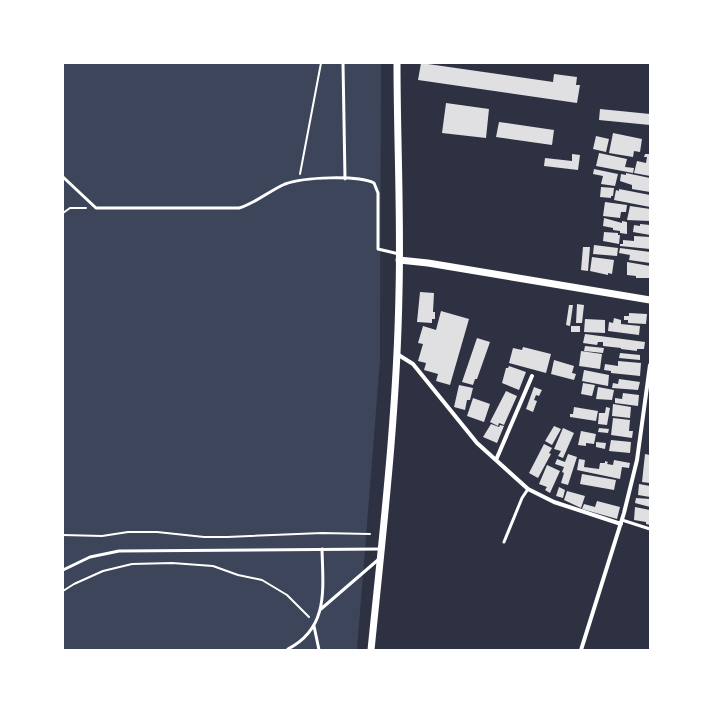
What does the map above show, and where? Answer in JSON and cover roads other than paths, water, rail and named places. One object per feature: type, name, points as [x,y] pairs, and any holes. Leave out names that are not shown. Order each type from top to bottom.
[{"type":"street","points":[[371,650],[397,354],[399,257],[397,63]]},
{"type":"street","points":[[399,257],[650,300]]},
{"type":"street","points":[[397,354],[413,364],[477,443],[528,489],[554,502],[621,522]]},
{"type":"street","points":[[580,650],[621,522],[636,460],[650,364]]},
{"type":"street","points":[[496,460],[532,376]]},
{"type":"lane","points":[[343,63],[345,179]]},
{"type":"lane","points":[[63,177],[96,208],[239,208],[251,204],[276,189],[298,181],[365,179],[374,183],[378,193],[378,249],[399,257]]},
{"type":"lane","points":[[504,542],[522,498],[528,489]]},
{"type":"lane","points":[[621,522],[650,529]]},
{"type":"lane","points":[[288,649],[308,636],[321,609],[323,598],[322,549]]},
{"type":"lane","points":[[63,570],[90,557],[119,551],[381,549]]},
{"type":"lane","points":[[321,609],[380,557]]},
{"type":"lane","points":[[314,626],[319,650]]}]
